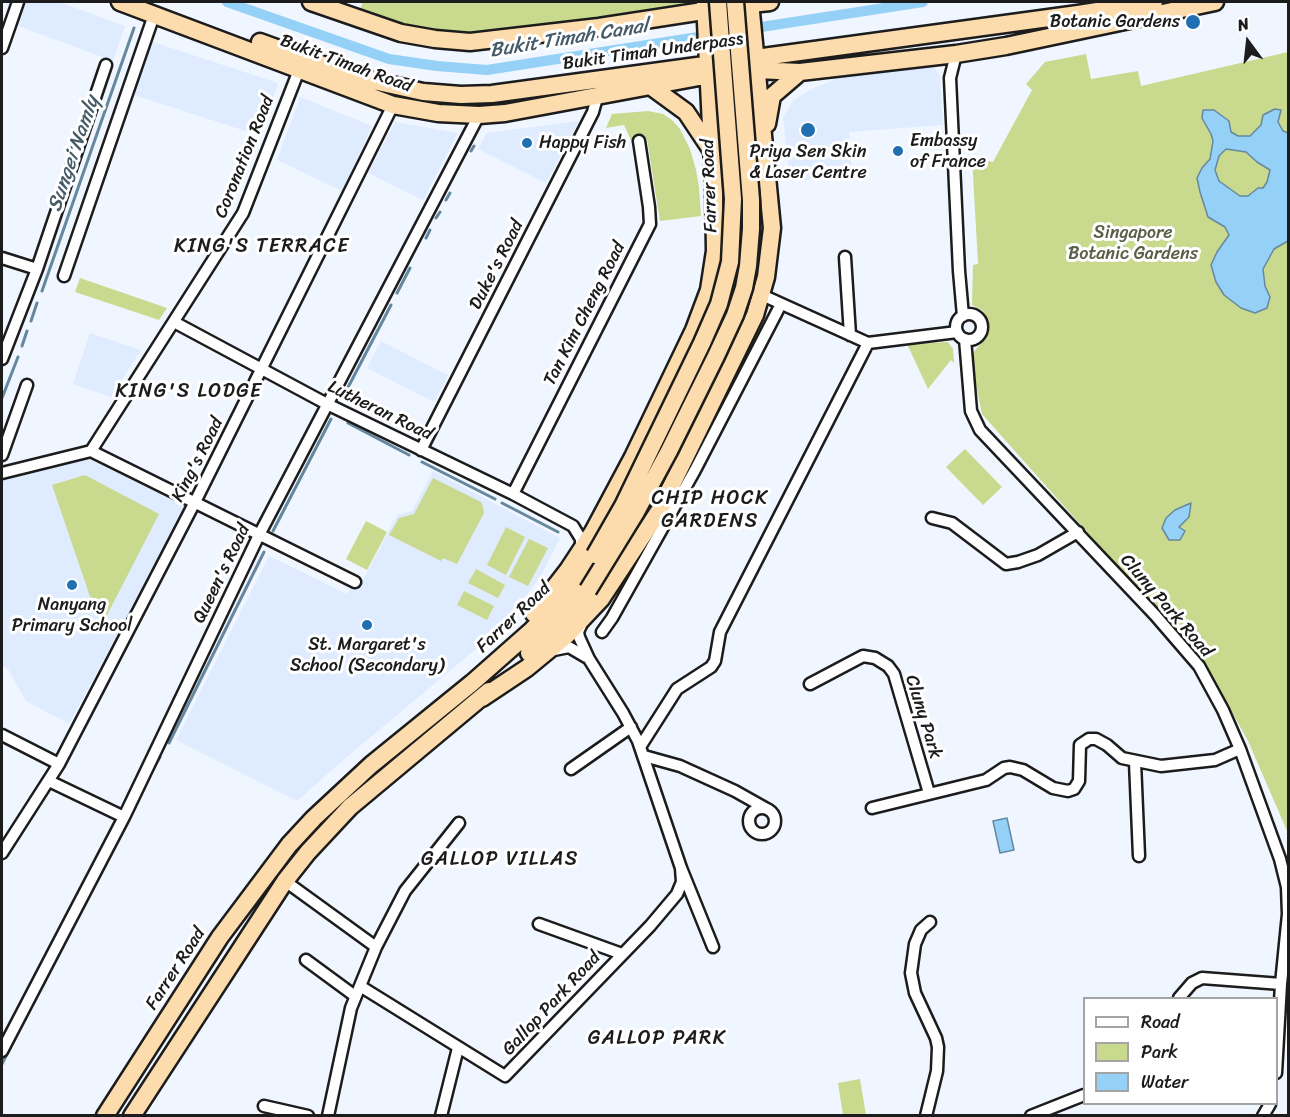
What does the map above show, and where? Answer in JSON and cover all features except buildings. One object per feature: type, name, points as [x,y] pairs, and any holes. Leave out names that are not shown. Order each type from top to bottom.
[{"type":"highway","name":"Bukit Timah Road","points":[[120,2],[161,12]]},
{"type":"highway","name":"Bukit Timah Road","points":[[144,2],[220,38],[393,105],[438,113],[479,114],[505,113],[598,94],[709,76],[756,70],[800,72],[948,54],[1006,45],[1215,2]]},
{"type":"highway","points":[[311,2],[401,33],[470,42],[599,27],[770,2]]},
{"type":"highway","points":[[588,552],[599,520],[694,330],[709,290],[715,251],[705,2]]},
{"type":"highway","points":[[718,2],[729,41]]},
{"type":"highway","points":[[729,41],[735,2]]},
{"type":"highway","name":"Bukit Timah Underpass","points":[[161,12],[378,82],[423,92],[461,95],[511,92],[1154,2]]},
{"type":"highway","points":[[482,698],[527,668],[583,621],[602,599],[659,511],[755,315],[762,295],[772,228],[750,4]]},
{"type":"highway","name":"Farrer Road","points":[[105,1116],[220,937],[289,845],[370,765],[472,683],[532,630],[568,594],[588,552],[623,506],[702,343],[725,285],[730,262],[733,199],[729,41]]},
{"type":"highway","name":"Farrer Road","points":[[132,1116],[285,881],[314,844],[350,807],[482,698],[565,618],[588,590],[625,531],[669,451],[716,356],[735,315],[744,288],[751,229],[751,200],[729,41]]},
{"type":"highway","points":[[764,140],[772,96],[800,72]]},
{"type":"highway","points":[[649,85],[686,112],[712,151]]},
{"type":"highway","points":[[714,188],[724,171],[741,166],[754,169],[768,181]]},
{"type":"street","points":[[2,48],[18,2]]},
{"type":"street","points":[[64,276],[161,12]]},
{"type":"street","points":[[948,54],[963,316]]},
{"type":"street","points":[[2,359],[37,269],[106,65]]},
{"type":"street","name":"Coronation Road","points":[[91,451],[243,213],[299,70]]},
{"type":"street","name":"Duke's Road","points":[[421,450],[593,112],[598,94]]},
{"type":"street","name":"King's Road","points":[[2,853],[59,764],[195,502],[393,105]]},
{"type":"street","name":"Queen's Road","points":[[2,1051],[124,817],[259,535],[479,114]]},
{"type":"street","name":"Tan Kim Cheng Road","points":[[513,494],[650,224],[650,207],[639,141]]},
{"type":"street","points":[[845,257],[850,335]]},
{"type":"street","points":[[2,258],[37,269]]},
{"type":"street","points":[[762,295],[868,343],[961,336],[976,338],[981,333],[982,327],[976,316],[970,314],[963,316],[957,323],[961,336]]},
{"type":"street","points":[[602,632],[695,470],[781,304]]},
{"type":"street","name":"Lutheran Road","points":[[174,322],[327,404],[513,494],[573,526]]},
{"type":"street","name":"Cluny Park Road","points":[[961,336],[971,411],[980,430],[1155,615],[1199,666],[1223,710],[1240,749],[1280,859],[1287,887],[1288,914],[1278,1037]]},
{"type":"street","points":[[642,752],[677,689],[711,667],[715,661],[720,632],[868,343]]},
{"type":"street","points":[[2,455],[27,385]]},
{"type":"street","points":[[2,470],[91,451],[355,582]]},
{"type":"street","points":[[932,518],[952,524],[1006,564],[1038,555],[1078,532]]},
{"type":"street","points":[[588,552],[573,526],[599,520]]},
{"type":"street","points":[[583,621],[578,632],[589,659],[631,728],[642,752],[681,868],[713,947]]},
{"type":"street","points":[[542,655],[564,646],[589,659]]},
{"type":"street","name":"Cluny Park","points":[[810,684],[863,656],[875,658],[888,666],[894,674],[929,793]]},
{"type":"street","points":[[571,769],[631,728]]},
{"type":"street","points":[[2,735],[59,764]]},
{"type":"street","points":[[872,808],[986,780],[1004,768],[1010,767],[1023,770],[1053,788],[1062,791],[1074,789],[1080,778],[1078,763],[1080,745],[1089,739],[1096,739],[1107,745],[1122,758],[1161,766],[1215,760],[1240,749]]},
{"type":"street","points":[[642,752],[680,766],[744,795],[767,809],[775,819],[773,829],[764,834],[753,831],[749,817],[750,802],[744,795]]},
{"type":"street","points":[[1135,762],[1139,856]]},
{"type":"street","points":[[49,781],[124,817]]},
{"type":"street","points":[[749,817],[756,810],[767,809]]},
{"type":"street","points":[[328,1116],[357,991],[376,947],[405,891],[459,823]]},
{"type":"street","name":"Gallop Park Road","points":[[458,1048],[505,1076],[650,926],[677,894],[682,882],[681,868]]},
{"type":"street","points":[[285,881],[376,947]]},
{"type":"street","points":[[926,1116],[937,1071],[938,1047],[915,993],[911,973],[921,930],[930,922]]},
{"type":"street","name":"Gallop Park Road","points":[[539,924],[622,954]]},
{"type":"street","points":[[306,960],[458,1048],[441,1116]]},
{"type":"street","points":[[1181,997],[1192,983],[1203,978],[1281,984]]},
{"type":"street","points":[[1031,1116],[1083,1095]]},
{"type":"street","points":[[264,1106],[308,1116]]},
{"type":"shaded area","points":[[26,2],[59,2],[125,26],[113,61],[16,25]]},
{"type":"shaded area","points":[[150,41],[278,83],[261,136],[131,94]]},
{"type":"shaded area","points":[[933,65],[940,76],[943,125],[849,132],[852,177],[790,181],[783,117],[793,101],[810,90],[847,74]]},
{"type":"shaded area","points":[[300,97],[372,126],[342,191],[277,160]]},
{"type":"shaded area","points":[[579,121],[546,183],[478,149],[487,133]]},
{"type":"shaded area","points":[[395,122],[458,133],[423,200],[368,173]]},
{"type":"shaded area","points":[[90,333],[141,350],[111,397],[73,384]]},
{"type":"shaded area","points":[[381,341],[448,375],[434,402],[367,368]]},
{"type":"shaded area","name":"Nanyang Primary School","points":[[95,456],[187,505],[69,724],[26,701],[8,669],[2,666],[2,479]]},
{"type":"shaded area","name":"St. Margaret's School (Secondary)","points":[[433,471],[560,538],[542,574],[518,607],[483,643],[297,801],[176,740],[269,556],[347,594],[356,577],[363,580],[397,515],[412,511]]},
{"type":"green space","points":[[363,2],[686,2],[687,6],[484,34],[419,30],[359,12]]},
{"type":"green space","name":"Singapore Botanic Gardens","points":[[1288,52],[1288,833],[1248,741],[1207,667],[982,414],[970,356],[985,339],[989,325],[983,311],[972,305],[973,265],[978,264],[972,157],[993,162],[1032,90],[1026,84],[1045,62],[1086,54],[1091,79],[1138,71],[1141,86]]},
{"type":"green space","points":[[648,111],[663,114],[680,129],[690,149],[696,170],[701,216],[660,221],[647,139],[631,140],[624,125],[606,128],[612,114]]},
{"type":"green space","points":[[80,278],[167,308],[159,320],[75,292]]},
{"type":"green space","points":[[948,342],[953,349],[954,363],[951,360],[928,389],[907,344]]},
{"type":"green space","points":[[965,449],[1002,487],[983,505],[946,467]]},
{"type":"green space","points":[[85,475],[159,514],[106,617],[97,617],[52,485]]},
{"type":"green space","points":[[433,478],[481,502],[483,507],[484,513],[457,564],[443,558],[441,561],[389,535],[399,518],[414,514]]},
{"type":"green space","points":[[366,521],[387,532],[367,570],[346,559]]},
{"type":"green space","points":[[506,527],[525,537],[506,575],[487,565]]},
{"type":"green space","points":[[529,539],[548,548],[528,586],[509,577]]},
{"type":"green space","points":[[476,569],[505,585],[498,598],[468,583]]},
{"type":"green space","points":[[464,591],[494,606],[487,620],[457,605]]},
{"type":"green space","points":[[860,1079],[866,1115],[843,1115],[838,1083]]},
{"type":"water","points":[[1275,109],[1281,110],[1278,122],[1283,131],[1288,133],[1288,241],[1274,249],[1263,269],[1265,286],[1270,297],[1267,308],[1255,313],[1241,308],[1224,295],[1216,282],[1211,265],[1229,235],[1225,227],[1208,217],[1197,178],[1210,159],[1213,141],[1202,118],[1203,110],[1214,110],[1229,121],[1231,132],[1238,136],[1250,136],[1261,125],[1263,115]],"holes":[[[1226,149],[1246,152],[1270,170],[1263,188],[1258,188],[1248,196],[1240,196],[1219,181],[1215,170],[1219,156]]]},
{"type":"water","points":[[1191,503],[1189,517],[1179,527],[1185,531],[1180,540],[1169,540],[1162,528],[1166,518],[1175,510]]},
{"type":"water","points":[[1007,818],[1014,850],[1000,853],[993,821]]},
{"type":"waterway","name":"Bukit Timah Canal","points":[[227,2],[389,59],[487,70],[711,35]]},
{"type":"waterway","name":"Bukit Timah Canal","points":[[748,29],[923,2]]},
{"type":"waterway","name":"Sungei Namly","points":[[42,291],[134,28]]},
{"type":"waterway","points":[[471,151],[474,146]]},
{"type":"waterway","points":[[446,200],[450,193]]},
{"type":"waterway","points":[[436,218],[440,212]]},
{"type":"waterway","points":[[426,238],[430,230]]},
{"type":"waterway","points":[[397,293],[410,268]]},
{"type":"waterway","name":"Sungei Namly","points":[[31,321],[37,303]]},
{"type":"waterway","points":[[343,397],[391,305]]},
{"type":"waterway","name":"Sungei Namly","points":[[22,346],[27,331]]},
{"type":"waterway","name":"Sungei Namly","points":[[2,398],[18,357]]},
{"type":"waterway","points":[[273,531],[331,419]]},
{"type":"waterway","points":[[348,423],[409,455]]},
{"type":"waterway","points":[[422,462],[495,499]]},
{"type":"waterway","points":[[502,503],[558,532]]},
{"type":"waterway","points":[[169,743],[264,552]]},
{"type":"waterway","points":[[152,771],[160,757]]},
{"type":"waterway","points":[[2,1064],[32,1004]]},
{"type":"place","name":"Botanic Gardens","points":[[1193,22]]},
{"type":"place","name":"Priya Sen Skin & Laser Centre","points":[[808,130]]},
{"type":"place","name":"Happy Fish","points":[[527,143]]},
{"type":"place","name":"Embassy of France","points":[[898,151]]},
{"type":"place","name":"Nanyang Primary School","points":[[72,585]]},
{"type":"place","name":"St. Margaret's School (Secondary)","points":[[367,625]]},
{"type":"district","name":"KING'S TERRACE","points":[[262,247]]},
{"type":"district","name":"KING'S LODGE","points":[[189,392]]},
{"type":"district","name":"CHIP HOCK GARDENS","points":[[710,510]]},
{"type":"district","name":"GALLOP VILLAS","points":[[500,860]]},
{"type":"district","name":"GALLOP PARK","points":[[657,1039]]}]
